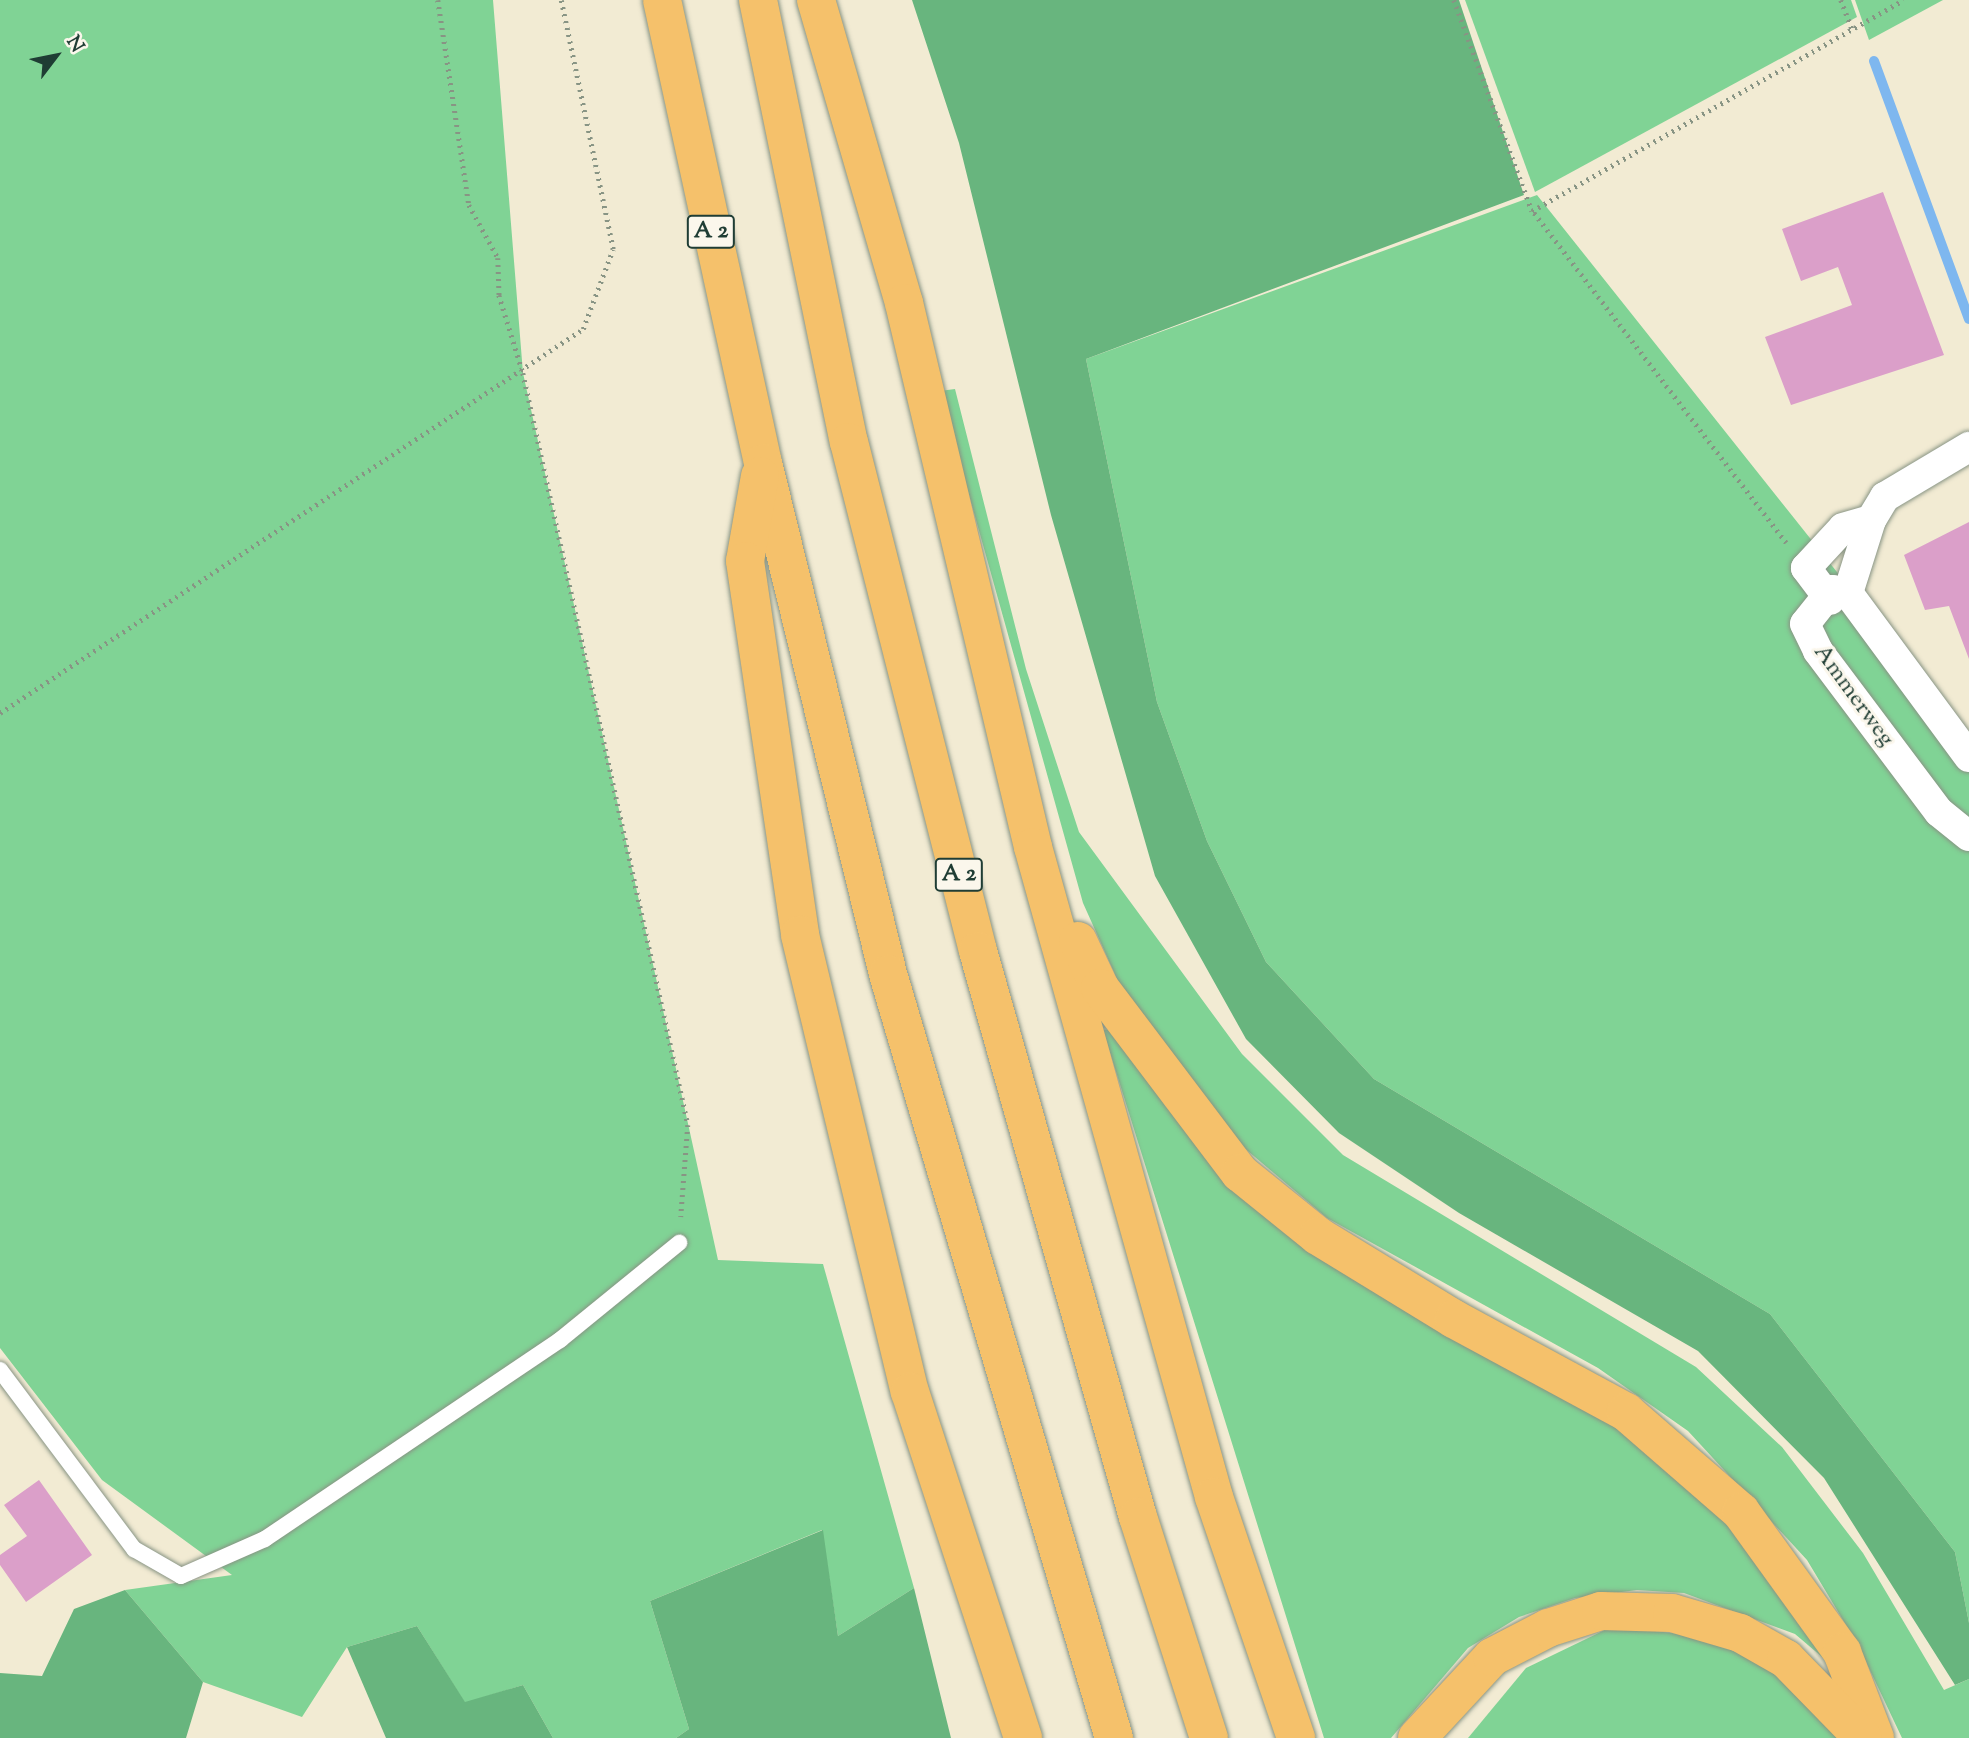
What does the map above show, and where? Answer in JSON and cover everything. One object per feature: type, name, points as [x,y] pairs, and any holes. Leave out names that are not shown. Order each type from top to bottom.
[{"type":"highway","name":"A 2","points":[[662,0],[763,463],[888,974],[1114,1738]]},
{"type":"highway","name":"A 2","points":[[758,0],[849,442],[978,951],[1138,1517],[1209,1738]]},
{"type":"highway","points":[[816,0],[904,303],[1033,847],[1214,1497],[1296,1738]]},
{"type":"highway","points":[[763,463],[745,561],[800,935],[906,1379],[1023,1738]]},
{"type":"highway","points":[[1033,847],[1100,988],[1240,1173],[1318,1236],[1454,1319],[1626,1412],[1683,1456],[1789,1572],[1842,1652],[1875,1738]]},
{"type":"highway","points":[[1417,1738],[1492,1657],[1548,1628],[1601,1611],[1672,1613],[1741,1633],[1786,1659],[1863,1738]]},
{"type":"highway","points":[[992,1647],[1005,1738]]},
{"type":"street","points":[[1839,597],[1871,520],[1885,497],[1969,447]]},
{"type":"street","points":[[1871,520],[1843,528],[1806,568],[1839,597],[1969,757]]},
{"type":"street","name":"Ammerweg","points":[[1839,597],[1805,624],[1818,651],[1939,812],[1969,836]]},
{"type":"lane","points":[[0,1370],[134,1549],[181,1576],[288,1524],[560,1340],[679,1243]]},
{"type":"path","points":[[438,0],[469,205],[498,258],[499,295],[523,373],[688,1125],[679,1243]]},
{"type":"path","points":[[0,713],[445,416],[523,373],[583,329],[613,249],[561,0]]},
{"type":"path","points":[[1454,0],[1532,211],[1806,568]]},
{"type":"path","points":[[1841,0],[1853,31]]},
{"type":"path","points":[[1532,211],[1853,31],[1903,0]]},
{"type":"green space","points":[[0,0],[493,0],[523,373],[718,1260],[823,1264],[914,1588],[838,1636],[822,1530],[650,1601],[689,1729],[676,1738],[553,1738],[523,1685],[465,1703],[417,1626],[347,1647],[302,1717],[203,1682],[125,1590],[232,1575],[102,1480],[0,1348]]},
{"type":"green space","points":[[912,0],[1459,0],[1524,195],[1086,359],[1157,702],[1207,841],[1266,962],[1374,1079],[1770,1314],[1955,1552],[1969,1623],[1969,1679],[1955,1685],[1824,1478],[1698,1351],[1459,1213],[1339,1133],[1246,1039],[1155,876],[1051,515],[959,143]]},
{"type":"green space","points":[[1465,0],[1851,0],[1857,17],[1535,192]]},
{"type":"green space","points":[[1855,0],[1943,0],[1869,40]]},
{"type":"green space","points":[[1537,195],[1969,738],[1969,1623],[1955,1552],[1770,1314],[1374,1079],[1266,962],[1207,841],[1157,702],[1086,359]]},
{"type":"green space","points":[[955,389],[1026,669],[1079,832],[1242,1054],[1343,1155],[1696,1367],[1782,1447],[1863,1553],[1944,1690],[1969,1679],[1969,1738],[1902,1738],[1858,1645],[1807,1560],[1688,1431],[1598,1368],[1327,1218],[1222,1129],[1122,990],[1083,903],[940,391]]},
{"type":"green space","points":[[1114,1029],[1166,1107],[1594,1406],[1709,1497],[1828,1662],[1795,1634],[1684,1593],[1637,1590],[1575,1598],[1519,1617],[1468,1648],[1391,1738],[1324,1738],[1103,1030]]},
{"type":"green space","points":[[823,1530],[838,1636],[914,1588],[951,1738],[676,1738],[689,1729],[650,1601]]},
{"type":"green space","points":[[125,1590],[203,1682],[186,1738],[0,1738],[0,1673],[42,1676],[74,1609]]},
{"type":"green space","points":[[417,1626],[465,1702],[523,1685],[553,1738],[386,1738],[347,1647]]},
{"type":"green space","points":[[1613,1626],[1696,1636],[1775,1667],[1837,1738],[1468,1738],[1526,1668]]},
{"type":"building","points":[[1883,192],[1944,355],[1791,405],[1765,337],[1852,305],[1838,267],[1801,281],[1782,229]]},
{"type":"building","points":[[1969,522],[1969,659],[1949,606],[1925,610],[1904,555]]},
{"type":"building","points":[[39,1480],[92,1555],[26,1602],[0,1565],[0,1555],[27,1536],[4,1505]]},
{"type":"waterway","points":[[1874,61],[1969,319]]}]
